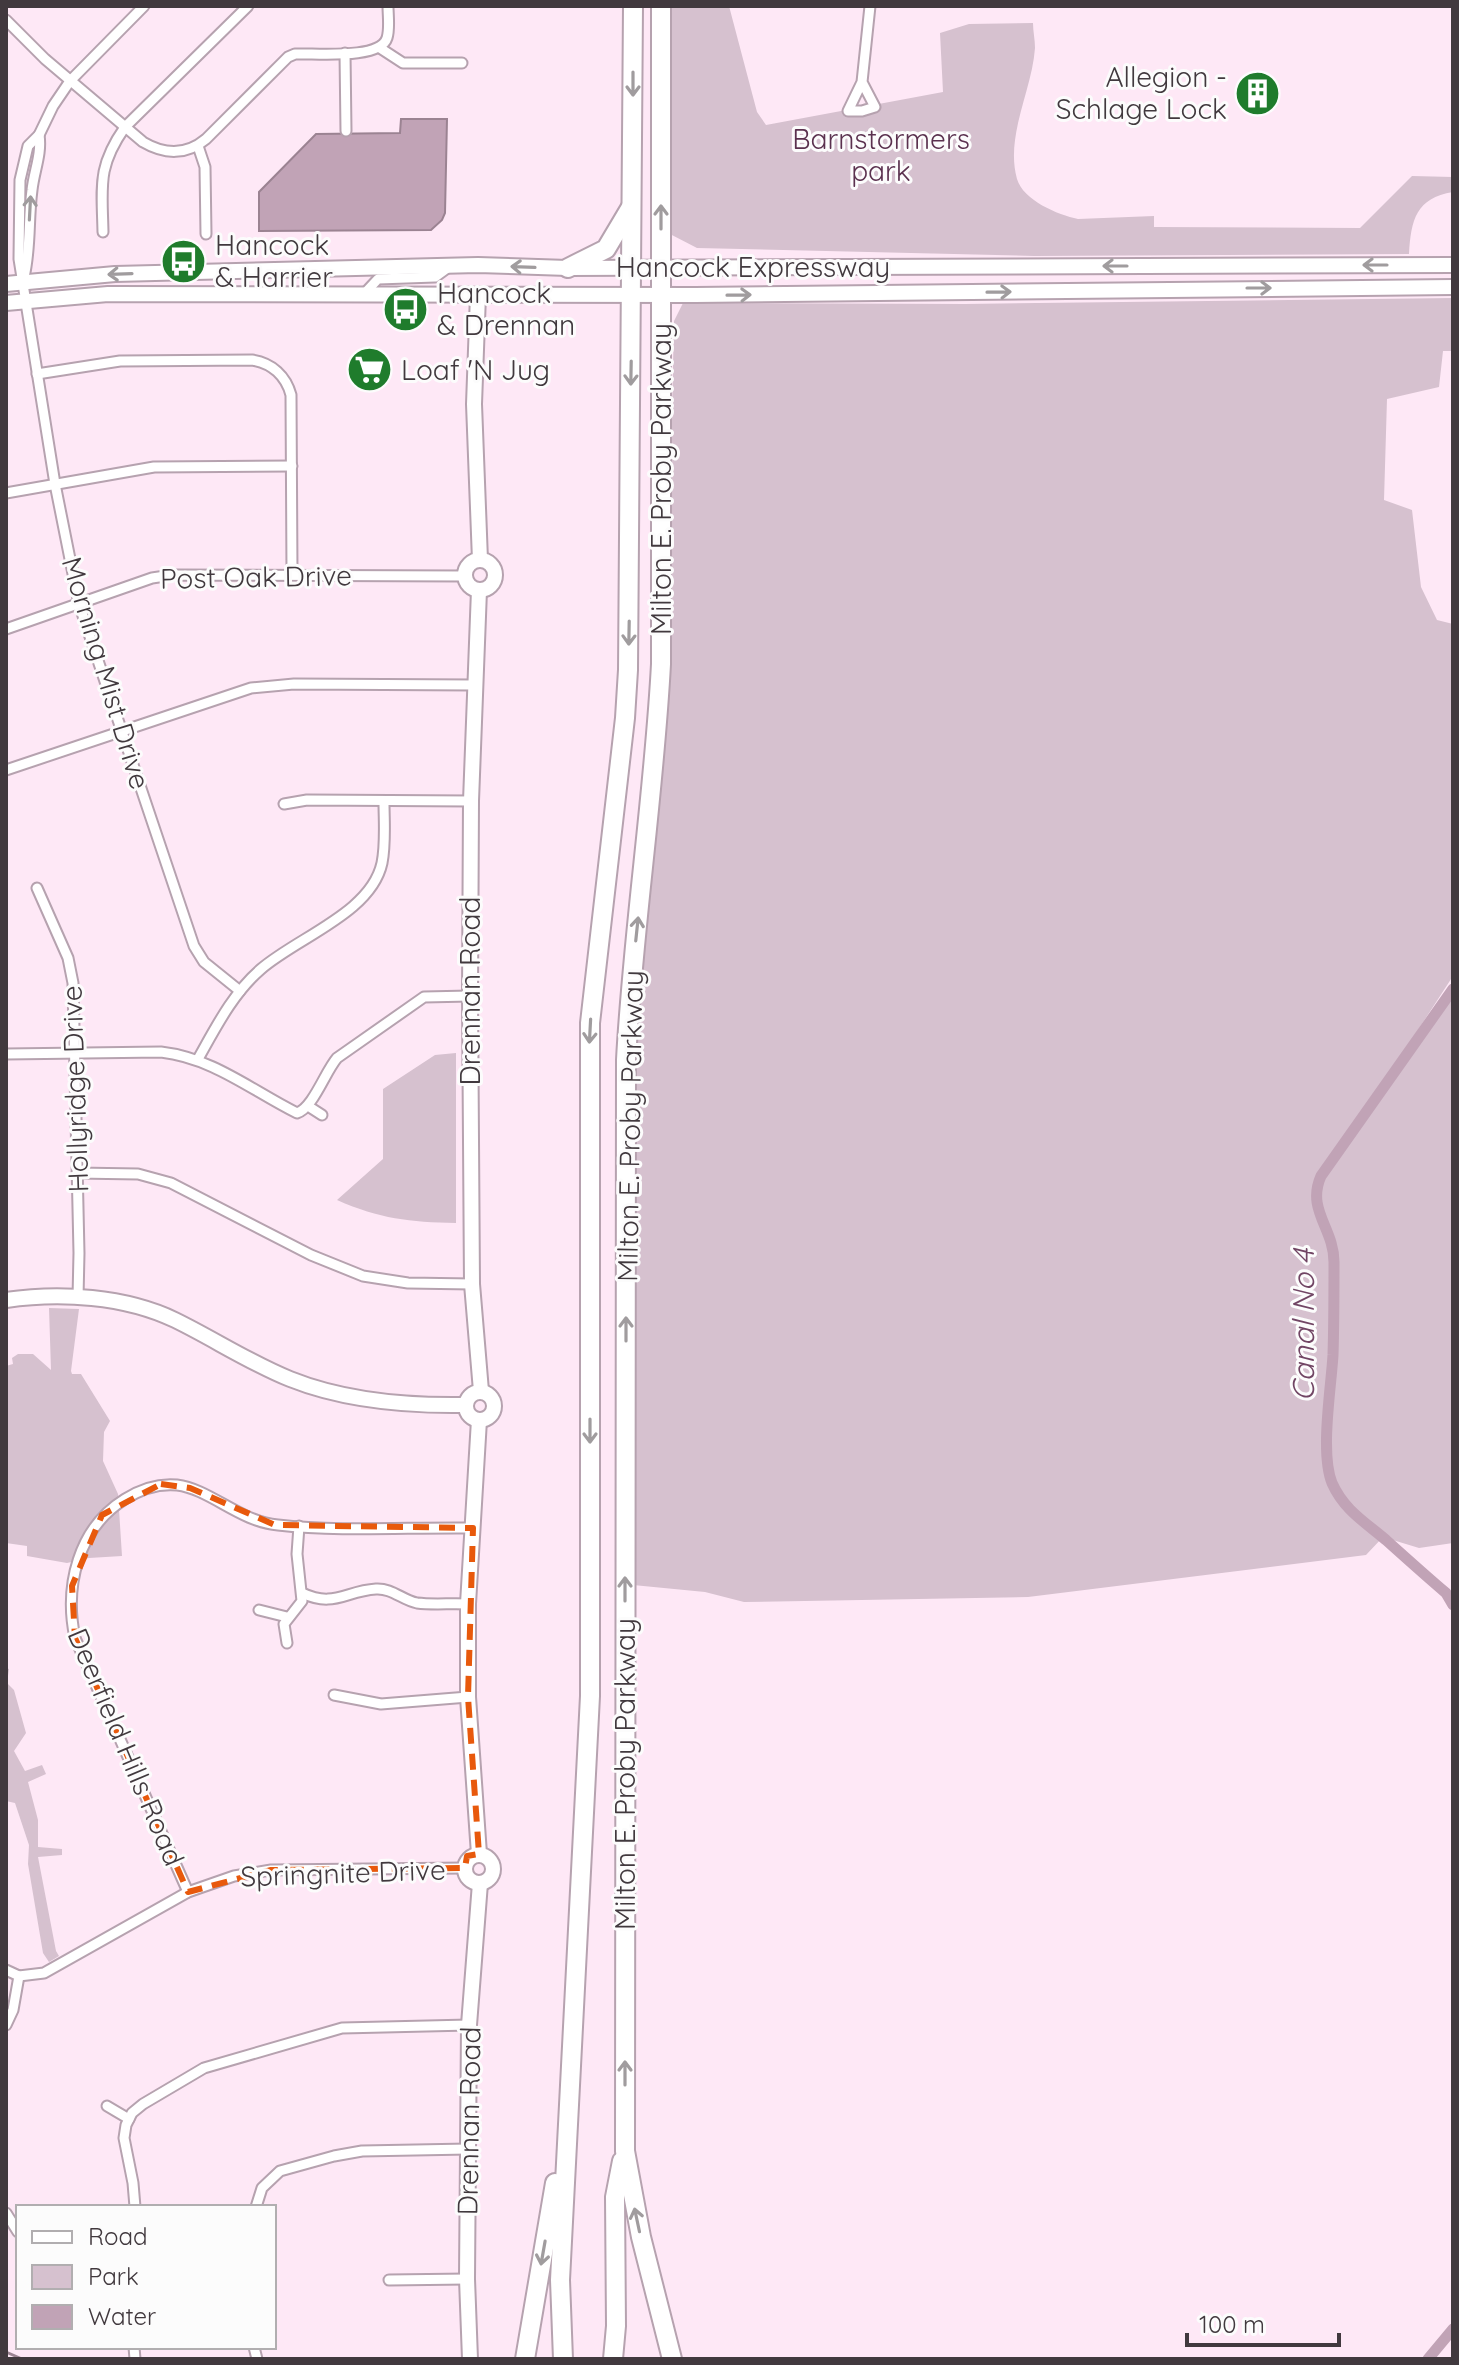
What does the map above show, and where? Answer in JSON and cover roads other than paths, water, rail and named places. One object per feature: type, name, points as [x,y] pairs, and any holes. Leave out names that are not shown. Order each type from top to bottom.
[{"type":"highway","name":"Milton E. Proby Parkway","points":[[570,2094],[590,1696],[590,1023],[628,670],[633,6]]},
{"type":"highway","name":"Milton E. Proby Parkway","points":[[625,2151],[626,1060],[660,678],[661,6]]},
{"type":"highway","points":[[568,268],[606,249],[615,239],[632,205]]},
{"type":"highway","points":[[525,2359],[570,2094]]},
{"type":"highway","points":[[563,2359],[560,2280],[570,2094]]},
{"type":"highway","points":[[625,2151],[632,2196],[672,2359]]},
{"type":"highway","points":[[613,2359],[616,2326],[615,2197],[625,2151]]},
{"type":"highway","points":[[654,2288],[686,2359]]},
{"type":"main road","name":"Hancock Expressway","points":[[6,284],[115,274],[450,266],[1453,265]]},
{"type":"main road","name":"Hancock Expressway","points":[[6,303],[108,294],[661,295],[1453,287]]},
{"type":"main road","points":[[478,295],[474,404],[480,560]]},
{"type":"main road","points":[[480,560],[489,563],[495,575],[492,584],[479,590],[468,584],[466,576],[468,567],[480,560]]},
{"type":"main road","name":"Drennan Road","points":[[479,590],[471,801],[470,996],[472,1284],[481,1391]]},
{"type":"main road","points":[[6,1300],[78,1298],[154,1312],[272,1371],[313,1387],[390,1403],[465,1405]]},
{"type":"main road","points":[[481,1391],[490,1395],[494,1404],[492,1414],[479,1420],[471,1417],[465,1405],[472,1393],[481,1391]]},
{"type":"main road","points":[[479,1420],[468,1604],[468,1697],[479,1854]]},
{"type":"main road","points":[[479,1854],[488,1858],[494,1866],[492,1876],[480,1883],[467,1877],[465,1868],[468,1860],[479,1854]]},
{"type":"main road","name":"Drennan Road","points":[[470,2359],[467,2279],[469,2025],[480,1883]]},
{"type":"street","points":[[70,81],[144,6]]},
{"type":"street","points":[[103,232],[104,165],[125,127],[248,6]]},
{"type":"street","points":[[6,20],[70,81],[143,142],[161,151],[181,152],[198,146],[288,57],[295,54],[366,52],[380,48],[388,37],[388,6]]},
{"type":"street","points":[[862,82],[870,6]]},
{"type":"street","points":[[380,48],[403,63],[462,63]]},
{"type":"street","points":[[345,53],[346,131]]},
{"type":"street","name":"Morning Mist Drive","points":[[70,81],[39,135],[41,149],[31,192],[29,257],[23,282],[55,484],[79,604],[194,946],[204,962],[240,991]]},
{"type":"street","points":[[198,146],[205,167],[206,234]]},
{"type":"street","points":[[363,294],[378,279],[435,277],[450,266]]},
{"type":"street","points":[[37,374],[136,360],[252,360],[270,365],[289,386],[291,395],[292,573]]},
{"type":"street","points":[[277,371],[288,363]]},
{"type":"street","points":[[6,493],[154,467],[292,466]]},
{"type":"street","name":"Post Oak Drive","points":[[6,629],[152,578],[172,575],[292,573],[466,576]]},
{"type":"street","points":[[6,770],[251,688],[269,685],[474,685]]},
{"type":"street","points":[[284,804],[307,800],[471,801]]},
{"type":"street","points":[[198,1059],[240,991],[262,967],[352,907],[371,889],[382,865],[384,852],[384,802]]},
{"type":"street","name":"Hollyridge Drive","points":[[37,888],[71,970],[78,1298]]},
{"type":"street","points":[[6,1054],[161,1052],[198,1059],[297,1113],[308,1106],[337,1058],[415,1003],[432,996],[470,996]]},
{"type":"street","points":[[308,1106],[322,1115]]},
{"type":"street","points":[[77,1173],[138,1174],[171,1183],[311,1255],[363,1276],[408,1283],[472,1284]]},
{"type":"street","name":"Deerfield Hills Road","points":[[188,1892],[75,1638],[70,1605],[77,1567],[84,1545],[102,1515],[134,1494],[161,1484],[190,1488],[259,1521],[299,1526],[473,1528]]},
{"type":"street","points":[[287,1643],[284,1624],[302,1601],[297,1567],[299,1526]]},
{"type":"street","points":[[302,1593],[316,1599],[338,1600],[371,1589],[386,1589],[415,1603],[468,1604]]},
{"type":"street","points":[[259,1610],[287,1617]]},
{"type":"street","points":[[334,1695],[381,1704],[468,1697]]},
{"type":"street","name":"Springnite Drive","points":[[19,1976],[32,1976],[55,1968],[188,1892],[234,1876],[271,1870],[465,1868]]},
{"type":"street","points":[[6,1970],[19,1976],[13,2010],[6,2025]]},
{"type":"street","points":[[135,2205],[124,2138],[129,2119],[143,2104],[204,2068],[303,2037],[356,2026],[469,2025]]},
{"type":"street","points":[[107,2106],[129,2119]]},
{"type":"street","points":[[257,2205],[262,2188],[280,2171],[323,2159],[362,2151],[468,2149]]},
{"type":"street","points":[[389,2280],[467,2279]]},
{"type":"water","points":[[401,119],[447,119],[445,213],[431,230],[259,231],[259,192],[316,134],[400,133]]},
{"type":"waterway","name":"Canal No 4","points":[[1453,989],[1321,1176],[1317,1188],[1319,1209],[1330,1239],[1334,1262],[1333,1355],[1327,1438],[1332,1483],[1349,1508],[1446,1593],[1453,1605]]},
{"type":"waterway","name":"Canal No 4","points":[[1428,2359],[1453,2329]]},
{"type":"waterway","points":[[6,2352],[22,2359]]},
{"type":"place","name":"Allegion - Schlage Lock","points":[[1258,93]]},
{"type":"place","name":"Hancock & Harrier","points":[[184,261]]},
{"type":"place","name":"Hancock & Drennan","points":[[406,309]]},
{"type":"place","name":"Loaf 'N Jug","points":[[370,370]]},
{"type":"park label","name":"Barnstormers park","points":[[881,155]]}]
